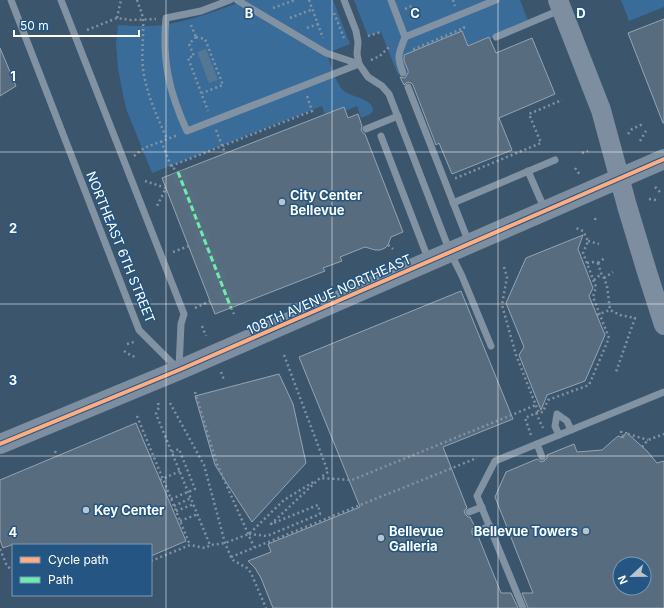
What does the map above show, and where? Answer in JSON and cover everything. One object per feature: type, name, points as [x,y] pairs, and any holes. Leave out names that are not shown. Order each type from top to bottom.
[{"type":"main road","points":[[560,4],[600,110],[664,325]]},
{"type":"main road","name":"108TH AVENUE NORTHEAST","points":[[0,444],[179,370],[664,159]]},
{"type":"lane","name":"NORTHEAST 6TH STREET","points":[[11,0],[139,330],[179,370]]},
{"type":"lane","points":[[61,0],[184,314],[181,324],[179,370]]},
{"type":"lane","points":[[230,0],[201,11],[166,18],[166,68],[171,90],[187,131],[359,64]]},
{"type":"lane","points":[[237,0],[326,53],[359,64]]},
{"type":"lane","points":[[344,0],[356,30],[358,42],[356,54],[359,64],[368,77],[382,86],[389,94],[450,252],[462,276],[491,346]]},
{"type":"lane","points":[[391,0],[405,37],[398,54],[399,63],[403,73]]},
{"type":"lane","points":[[405,37],[496,0]]},
{"type":"lane","points":[[496,37],[560,4]]},
{"type":"lane","points":[[408,87],[469,243]]},
{"type":"lane","points":[[366,129],[398,116]]},
{"type":"lane","points":[[381,136],[429,261]]},
{"type":"lane","points":[[454,203],[555,160]]},
{"type":"lane","points":[[528,171],[545,210]]},
{"type":"lane","points":[[523,608],[477,496],[495,461],[536,441],[559,435],[664,392]]},
{"type":"lane","points":[[559,435],[555,426],[557,414],[568,421],[571,430]]},
{"type":"lane","points":[[536,441],[542,457]]},
{"type":"lane","points":[[469,512],[482,507]]},
{"type":"lane","points":[[476,532],[490,526]]},
{"type":"path","points":[[117,18],[121,0]]},
{"type":"path","points":[[135,155],[144,148],[167,139],[146,85],[142,48],[143,20],[137,0]]},
{"type":"path","points":[[260,14],[293,0]]},
{"type":"path","points":[[309,0],[318,24]]},
{"type":"path","points":[[276,23],[312,9]]},
{"type":"path","points":[[334,13],[344,39]]},
{"type":"path","points":[[87,30],[117,18],[143,20]]},
{"type":"path","points":[[367,33],[368,36],[381,32]]},
{"type":"path","points":[[202,93],[223,85],[205,39],[196,37],[189,44],[194,56],[188,58],[225,154]]},
{"type":"path","points":[[359,64],[380,56],[387,48]]},
{"type":"path","points":[[171,166],[312,111],[303,86]]},
{"type":"path","points":[[456,178],[541,143],[529,114],[562,100]]},
{"type":"path","points":[[628,134],[632,129],[643,124]]},
{"type":"path","points":[[640,141],[646,131]]},
{"type":"path","points":[[162,141],[171,166],[178,172]]},
{"type":"path","points":[[582,153],[588,151]]},
{"type":"path","points":[[575,168],[580,175]]},
{"type":"path","points":[[145,181],[166,188],[156,208]]},
{"type":"path","points":[[655,186],[660,192]]},
{"type":"path","points":[[649,199],[656,200]]},
{"type":"path","points":[[595,220],[596,215]]},
{"type":"path","points":[[576,228],[583,232],[588,241],[599,244]]},
{"type":"path","points":[[536,441],[525,418],[543,412],[548,400],[589,385],[609,338],[598,315],[593,297],[596,287],[583,253],[588,241]]},
{"type":"path","points":[[388,245],[393,249]]},
{"type":"path","points":[[173,252],[189,246]]},
{"type":"path","points":[[587,263],[598,263],[606,257]]},
{"type":"path","points":[[598,263],[607,286],[610,310]]},
{"type":"path","points":[[504,267],[507,277],[502,305],[516,355],[536,406],[543,433]]},
{"type":"path","points":[[604,278],[612,272]]},
{"type":"path","points":[[594,280],[601,273]]},
{"type":"path","points":[[195,308],[210,301]]},
{"type":"path","points":[[231,308],[234,314]]},
{"type":"path","points":[[598,315],[610,310],[620,315],[635,318],[616,372]]},
{"type":"path","points":[[202,326],[206,336]]},
{"type":"path","points":[[127,344],[134,342]]},
{"type":"path","points":[[124,351],[137,357]]},
{"type":"path","points":[[152,561],[190,545],[205,548],[210,545],[225,543],[249,534],[284,500],[328,472],[284,355]]},
{"type":"path","points":[[221,372],[224,380]]},
{"type":"path","points":[[195,392],[217,464],[254,547]]},
{"type":"path","points":[[158,403],[159,407],[156,414],[210,545]]},
{"type":"path","points":[[170,403],[204,465],[225,543],[231,556],[233,560],[247,568],[251,573],[266,608]]},
{"type":"path","points":[[249,534],[267,536],[320,514],[318,505],[271,524],[320,478],[352,480],[536,406]]},
{"type":"path","points":[[137,416],[161,479],[190,545]]},
{"type":"path","points":[[621,431],[622,436],[626,435],[648,440]]},
{"type":"path","points":[[642,447],[648,440],[664,434]]},
{"type":"path","points":[[171,499],[195,488],[179,449],[172,452]]},
{"type":"path","points":[[55,451],[57,456]]},
{"type":"path","points":[[231,556],[478,458]]},
{"type":"path","points":[[161,479],[180,471]]},
{"type":"path","points":[[174,506],[191,498]]},
{"type":"path","points":[[176,511],[194,504]]},
{"type":"path","points":[[180,521],[198,514]]},
{"type":"path","points":[[0,549],[7,566],[12,570]]},
{"type":"shaded area","points":[[238,0],[333,0],[350,44],[327,53],[336,79],[344,91],[368,102],[371,104],[373,110],[361,118],[357,106],[345,111],[325,115],[322,106],[152,173],[127,111],[123,95],[118,68],[116,43],[118,25],[145,26],[172,23],[216,11],[238,3]]},
{"type":"shaded area","points":[[354,0],[520,0],[529,23],[490,39],[489,37],[468,46],[462,31],[403,56],[408,70],[398,75],[381,32],[368,36]]},
{"type":"shaded area","points":[[621,0],[664,0],[664,7],[629,21]]},
{"type":"shaded area","points":[[206,49],[218,80],[209,83],[197,52]]},
{"type":"building","points":[[664,19],[664,123],[663,123],[628,33]]},
{"type":"building","points":[[462,31],[468,46],[489,37],[496,53],[532,38],[555,94],[499,118],[512,150],[452,174],[439,143],[436,145],[413,85],[408,82],[404,85],[400,77],[405,78],[408,73],[404,61],[404,55]]},
{"type":"building","points":[[0,48],[16,86],[0,96]]},
{"type":"building","name":"City Center Bellevue","points":[[344,107],[348,118],[358,114],[362,126],[361,130],[365,134],[403,232],[391,237],[385,248],[375,250],[365,247],[340,257],[342,261],[323,268],[325,271],[215,314],[162,178]]},
{"type":"building","points":[[583,235],[578,249],[593,288],[589,296],[605,335],[585,381],[547,395],[541,410],[519,355],[524,347],[506,303],[526,258]]},
{"type":"building","points":[[461,291],[513,419],[443,447],[467,508],[464,511],[465,514],[470,517],[475,527],[472,529],[472,534],[475,537],[478,536],[501,593],[511,593],[518,608],[273,608],[261,578],[255,568],[248,561],[271,552],[268,544],[360,507],[299,357]]},
{"type":"building","points":[[279,374],[293,404],[306,463],[252,522],[215,465],[195,396]]},
{"type":"building","name":"Key Center","points":[[136,423],[186,541],[152,556],[152,544],[12,544],[3,548],[0,540],[0,480]]},
{"type":"building","name":"Bellevue Towers","points":[[626,432],[647,451],[657,463],[664,461],[664,608],[528,608],[522,593],[533,593],[495,497],[506,472],[537,459],[541,462],[544,461],[547,458],[547,455],[574,444],[577,452],[602,450],[618,436],[623,438]]},
{"type":"tunnel","points":[[178,172],[231,308]]},
{"type":"marked path","points":[[178,172],[231,308]]},
{"type":"cycle path","points":[[0,444],[179,370],[664,159]]},
{"type":"place","name":"City Center Bellevue","points":[[282,202]]},
{"type":"place","name":"Key Center","points":[[86,510]]},
{"type":"place","name":"Bellevue Towers","points":[[586,531]]},
{"type":"place","name":"Bellevue Galleria","points":[[381,538]]}]
